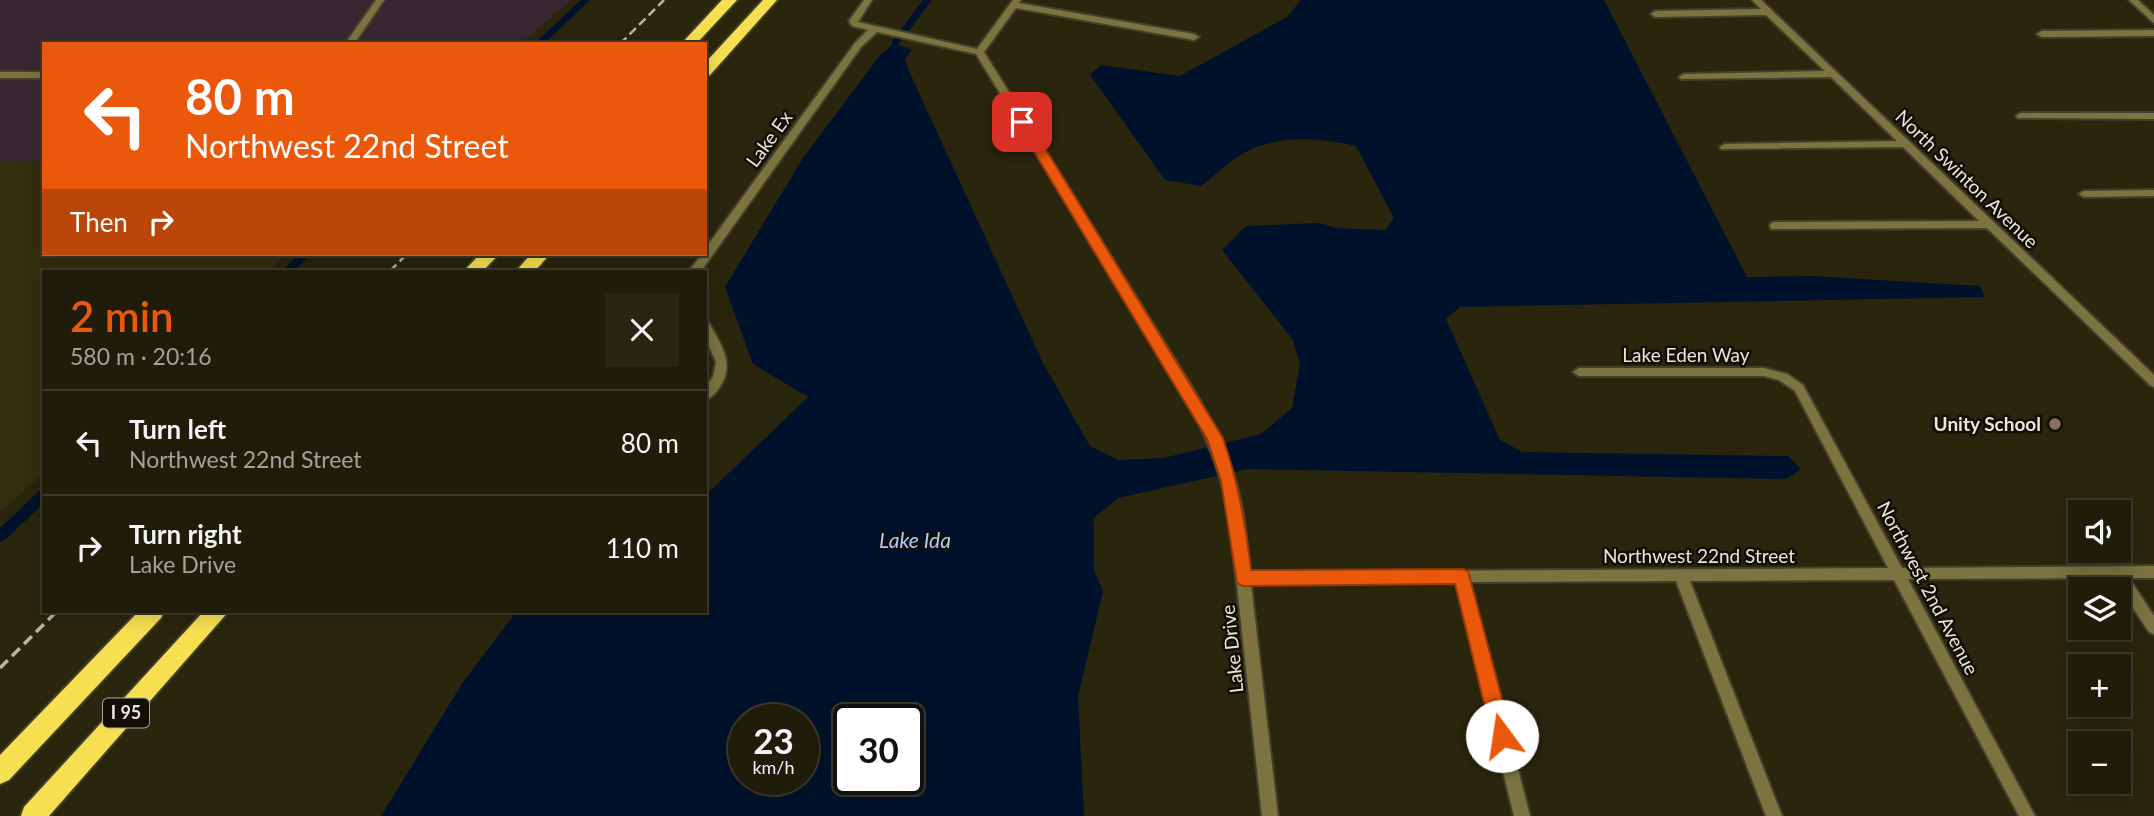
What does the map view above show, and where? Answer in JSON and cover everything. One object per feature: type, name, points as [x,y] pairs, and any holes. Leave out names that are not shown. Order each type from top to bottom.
[{"type":"highway","points":[[690,42],[730,0]]},
{"type":"highway","points":[[707,70],[770,0]]},
{"type":"highway","points":[[474,270],[488,256]]},
{"type":"highway","points":[[526,270],[539,256]]},
{"type":"highway","name":"I 95","points":[[0,772],[151,613]]},
{"type":"highway","name":"I 95","points":[[33,816],[216,613]]},
{"type":"street","points":[[350,42],[380,0]]},
{"type":"street","points":[[868,0],[853,21],[855,24],[979,52],[1016,3],[1194,37]]},
{"type":"street","name":"North Swinton Avenue","points":[[1756,0],[2154,382]]},
{"type":"street","points":[[2133,0],[2154,20]]},
{"type":"street","points":[[1655,14],[1768,12]]},
{"type":"street","name":"Lake Ex","points":[[707,254],[858,45],[874,29]]},
{"type":"street","points":[[2042,34],[2154,33]]},
{"type":"street","name":"Lake Drive","points":[[979,52],[1215,438],[1230,481],[1270,816]]},
{"type":"street","points":[[1684,77],[1833,74]]},
{"type":"street","points":[[0,75],[42,75]]},
{"type":"street","points":[[2021,116],[2154,116]]},
{"type":"street","points":[[1725,147],[1906,144]]},
{"type":"street","points":[[2084,194],[2154,194]]},
{"type":"street","points":[[1775,226],[1989,224]]},
{"type":"street","points":[[707,330],[722,357],[723,369],[718,383],[707,394]]},
{"type":"street","name":"Lake Eden Way","points":[[1579,372],[1764,372],[1792,382]]},
{"type":"street","name":"Northwest 2nd Avenue","points":[[1792,382],[1804,394],[2027,816]]},
{"type":"street","points":[[2116,572],[2154,628]]},
{"type":"street","name":"Northwest 22nd Street","points":[[1243,578],[2154,572]]},
{"type":"street","points":[[1681,575],[1774,816]]},
{"type":"street","points":[[1462,576],[1522,816]]},
{"type":"shaded area","points":[[0,0],[570,0],[523,42],[42,42],[42,161],[0,162]]},
{"type":"shaded area","points":[[42,161],[42,256],[285,256],[269,270],[42,270],[42,475],[0,512],[0,162]]},
{"type":"water","name":"Lake Ida","points":[[1301,0],[1604,0],[1747,277],[1812,276],[1980,286],[1985,297],[1460,307],[1446,319],[1500,440],[1522,452],[1788,456],[1801,469],[1786,479],[1248,469],[1118,498],[1094,518],[1094,570],[1103,591],[1078,697],[1084,816],[381,816],[463,682],[515,613],[707,613],[707,494],[808,397],[753,364],[725,287],[803,158],[881,54],[895,43],[912,50],[905,59],[909,71],[1043,363],[1090,446],[1118,460],[1164,458],[1261,434],[1292,408],[1300,364],[1293,340],[1222,250],[1246,226],[1319,223],[1336,228],[1385,230],[1394,218],[1356,146],[1328,141],[1285,140],[1257,147],[1238,156],[1201,186],[1165,180],[1090,75],[1101,65],[1180,76],[1287,17]]},
{"type":"waterway","points":[[540,42],[586,0]]},
{"type":"waterway","points":[[895,43],[928,0]]},
{"type":"waterway","points":[[288,270],[304,256]]},
{"type":"waterway","points":[[0,536],[42,497]]},
{"type":"railway","points":[[622,42],[664,0]]},
{"type":"railway","points":[[391,270],[405,256]]},
{"type":"railway","points":[[0,668],[55,613]]},
{"type":"place","name":"Unity School","points":[[2055,424]]},
{"type":"route","points":[[1022,122],[1215,438],[1230,481],[1243,578],[1462,576],[1502,736]]}]
